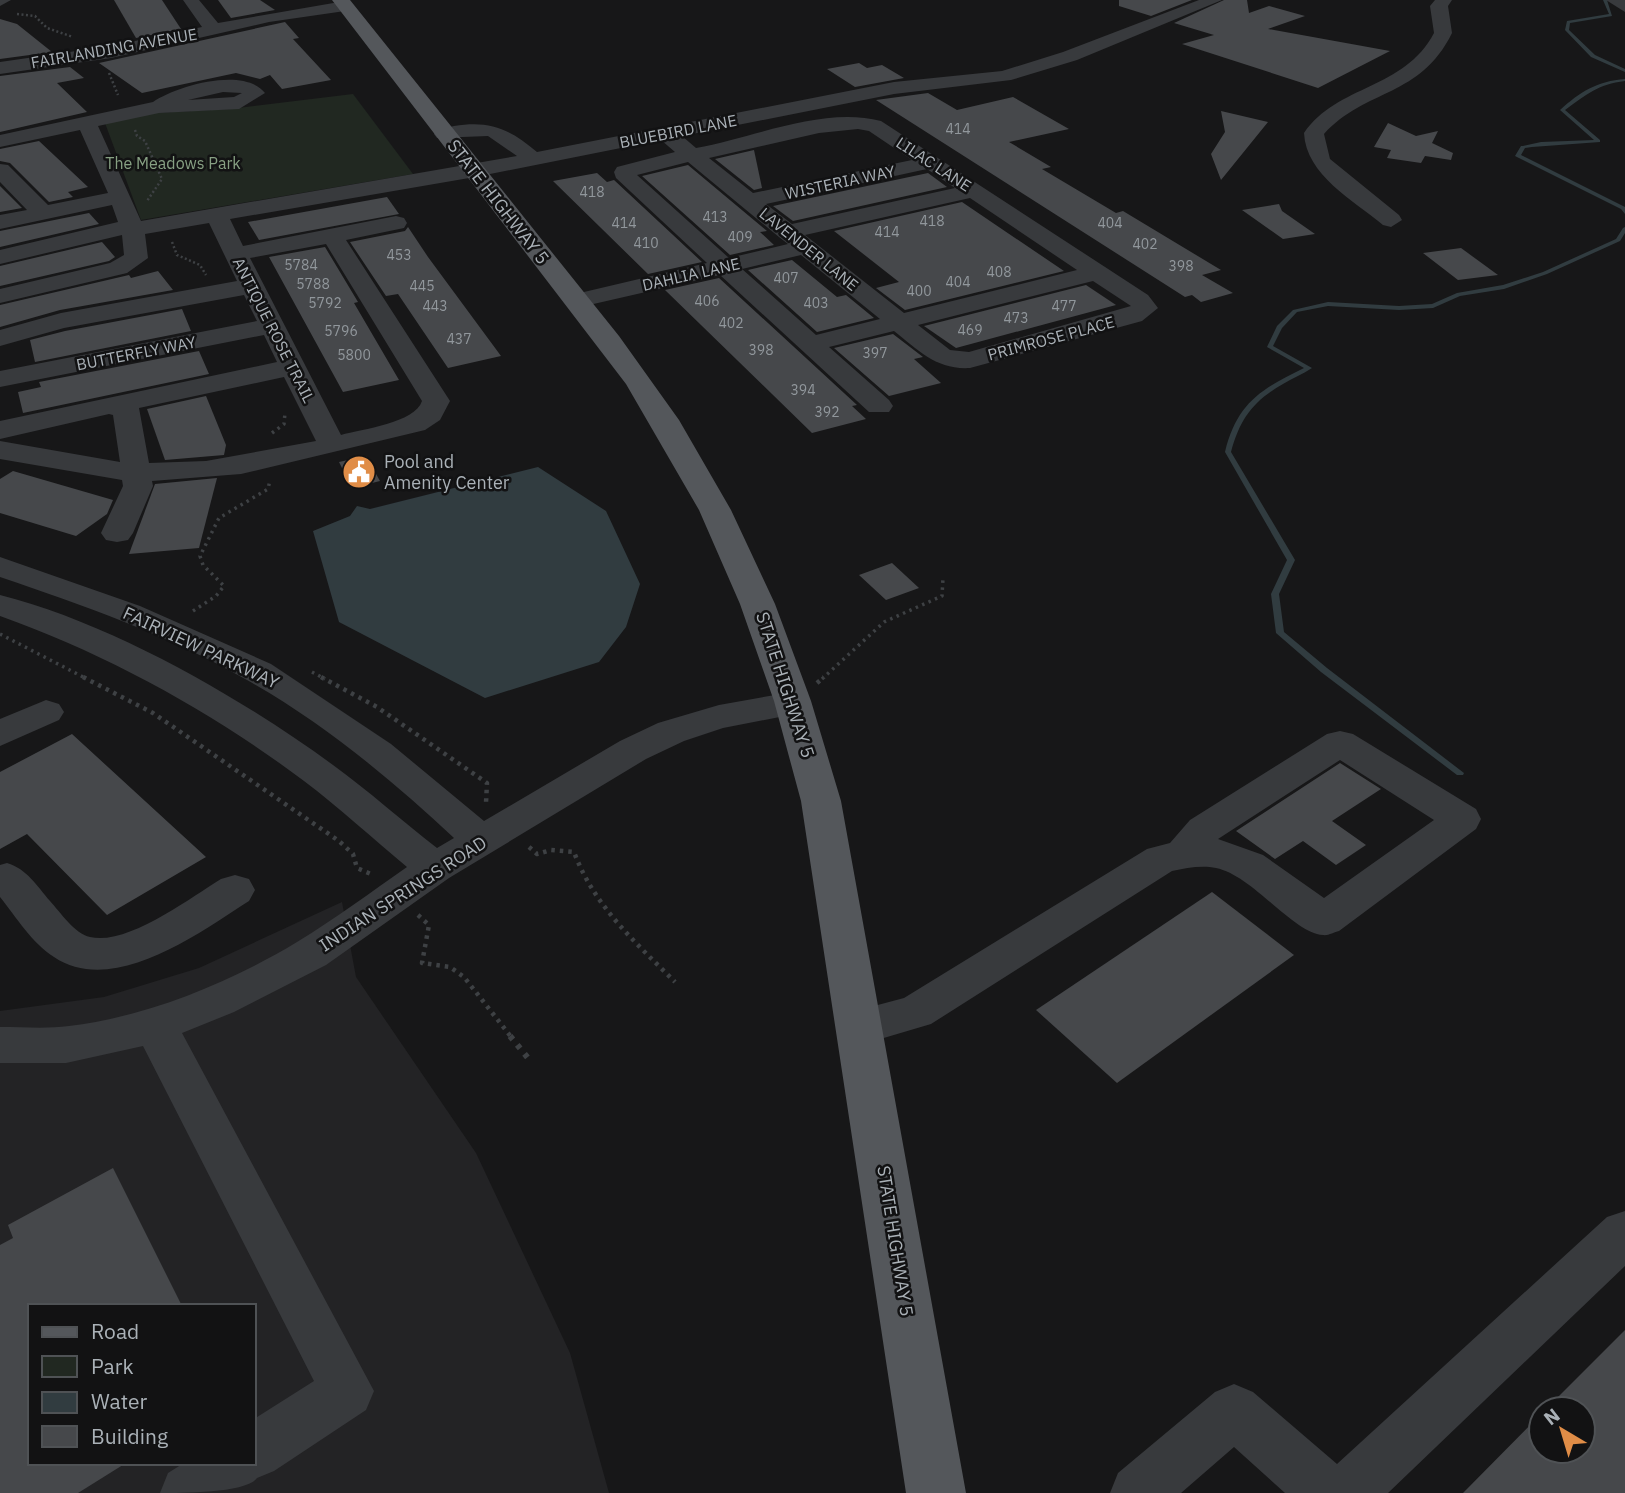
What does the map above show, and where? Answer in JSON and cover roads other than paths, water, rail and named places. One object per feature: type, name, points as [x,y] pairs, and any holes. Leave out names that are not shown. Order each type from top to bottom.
[{"type":"main road","name":"STATE HIGHWAY 5","points":[[345,6],[664,418],[720,517],[760,609],[821,801],[936,1493]]},
{"type":"street","points":[[191,0],[201,18],[222,28]]},
{"type":"street","name":"BLUEBIRD LANE","points":[[0,257],[132,228],[475,172],[894,88],[1004,76],[1070,56],[1214,0]]},
{"type":"street","points":[[1391,220],[1321,162],[1315,148],[1314,133],[1326,118],[1420,68],[1443,33],[1439,6],[1444,0]]},
{"type":"street","points":[[1614,0],[1625,7]]},
{"type":"street","name":"FAIRLANDING AVENUE","points":[[0,68],[111,52],[222,28],[345,6]]},
{"type":"street","points":[[0,141],[159,107]]},
{"type":"street","points":[[0,296],[118,268],[136,258],[137,247],[132,228],[86,122]]},
{"type":"street","name":"LILAC LANE","points":[[725,266],[626,178],[625,172],[861,122],[874,125],[931,162],[1139,300],[1144,308]]},
{"type":"street","points":[[444,134],[494,130],[502,132],[533,160]]},
{"type":"street","name":"LAVENDER LANE","points":[[665,133],[899,323],[941,356],[954,361]]},
{"type":"street","name":"WISTERIA WAY","points":[[749,201],[931,162]]},
{"type":"street","points":[[0,170],[42,212]]},
{"type":"street","name":"DAHLIA LANE","points":[[576,301],[725,266],[796,239],[974,191]]},
{"type":"street","points":[[0,222],[119,197]]},
{"type":"street","name":"ANTIQUE ROSE TRAIL","points":[[216,215],[331,445]]},
{"type":"street","points":[[236,254],[396,223]]},
{"type":"street","points":[[0,450],[138,472],[236,465],[410,426],[425,419],[434,410],[436,401],[332,235]]},
{"type":"street","points":[[725,266],[879,406]]},
{"type":"street","points":[[811,344],[1098,272]]},
{"type":"street","points":[[0,338],[61,321],[252,286]]},
{"type":"street","name":"PRIMROSE PLACE","points":[[954,361],[970,360],[1121,319],[1144,308]]},
{"type":"street","name":"BUTTERFLY WAY","points":[[0,379],[272,326]]},
{"type":"street","points":[[114,405],[293,367]]},
{"type":"street","points":[[117,533],[138,486],[138,472]]},
{"type":"street","name":"FAIRVIEW PARKWAY","points":[[0,567],[57,585],[153,622],[264,675],[351,732],[433,796],[481,841]]},
{"type":"street","points":[[0,605],[97,643],[215,705],[304,762],[435,868]]},
{"type":"street","name":"INDIAN SPRINGS ROAD","points":[[0,1045],[66,1045],[155,1026],[219,1000],[311,954],[435,868],[611,763],[671,732],[719,717],[792,704]]},
{"type":"street","points":[[0,734],[46,712]]},
{"type":"street","points":[[860,1027],[916,1012],[1096,897],[1161,859],[1183,854],[1221,854],[1254,870],[1324,920],[1462,819],[1340,743],[1205,830],[1183,854]]},
{"type":"street","points":[[0,881],[7,878],[70,948],[96,956],[132,948],[177,926],[235,890]]},
{"type":"street","points":[[155,1026],[347,1391],[256,1454]]},
{"type":"street","points":[[1347,1493],[1625,1233]]},
{"type":"street","points":[[1138,1493],[1234,1411],[1327,1493]]},
{"type":"street","points":[[225,1475],[240,1465]]},
{"type":"lane","points":[[0,430],[114,405],[126,410],[138,472]]},
{"type":"water","points":[[538,467],[606,511],[640,584],[626,627],[599,662],[485,698],[339,622],[313,531],[350,516],[357,506],[370,509]]},
{"type":"waterway","points":[[1605,0],[1611,15],[1568,22],[1567,30],[1593,56],[1625,71]]},
{"type":"waterway","points":[[1625,80],[1598,85],[1562,110],[1598,141],[1532,145],[1523,147],[1518,156],[1623,208],[1625,212]]},
{"type":"waterway","points":[[1460,773],[1346,687],[1280,633],[1275,594],[1291,560],[1228,452],[1232,435],[1256,399],[1267,390],[1309,368],[1270,347],[1279,327],[1295,311],[1328,304],[1399,308],[1433,306],[1459,294],[1504,287],[1545,273],[1618,240],[1625,229]]},
{"type":"place","name":"Pool and Amenity Center","points":[[359,472]]},
{"type":"park label","name":"The Meadows Park","points":[[173,163]]}]
